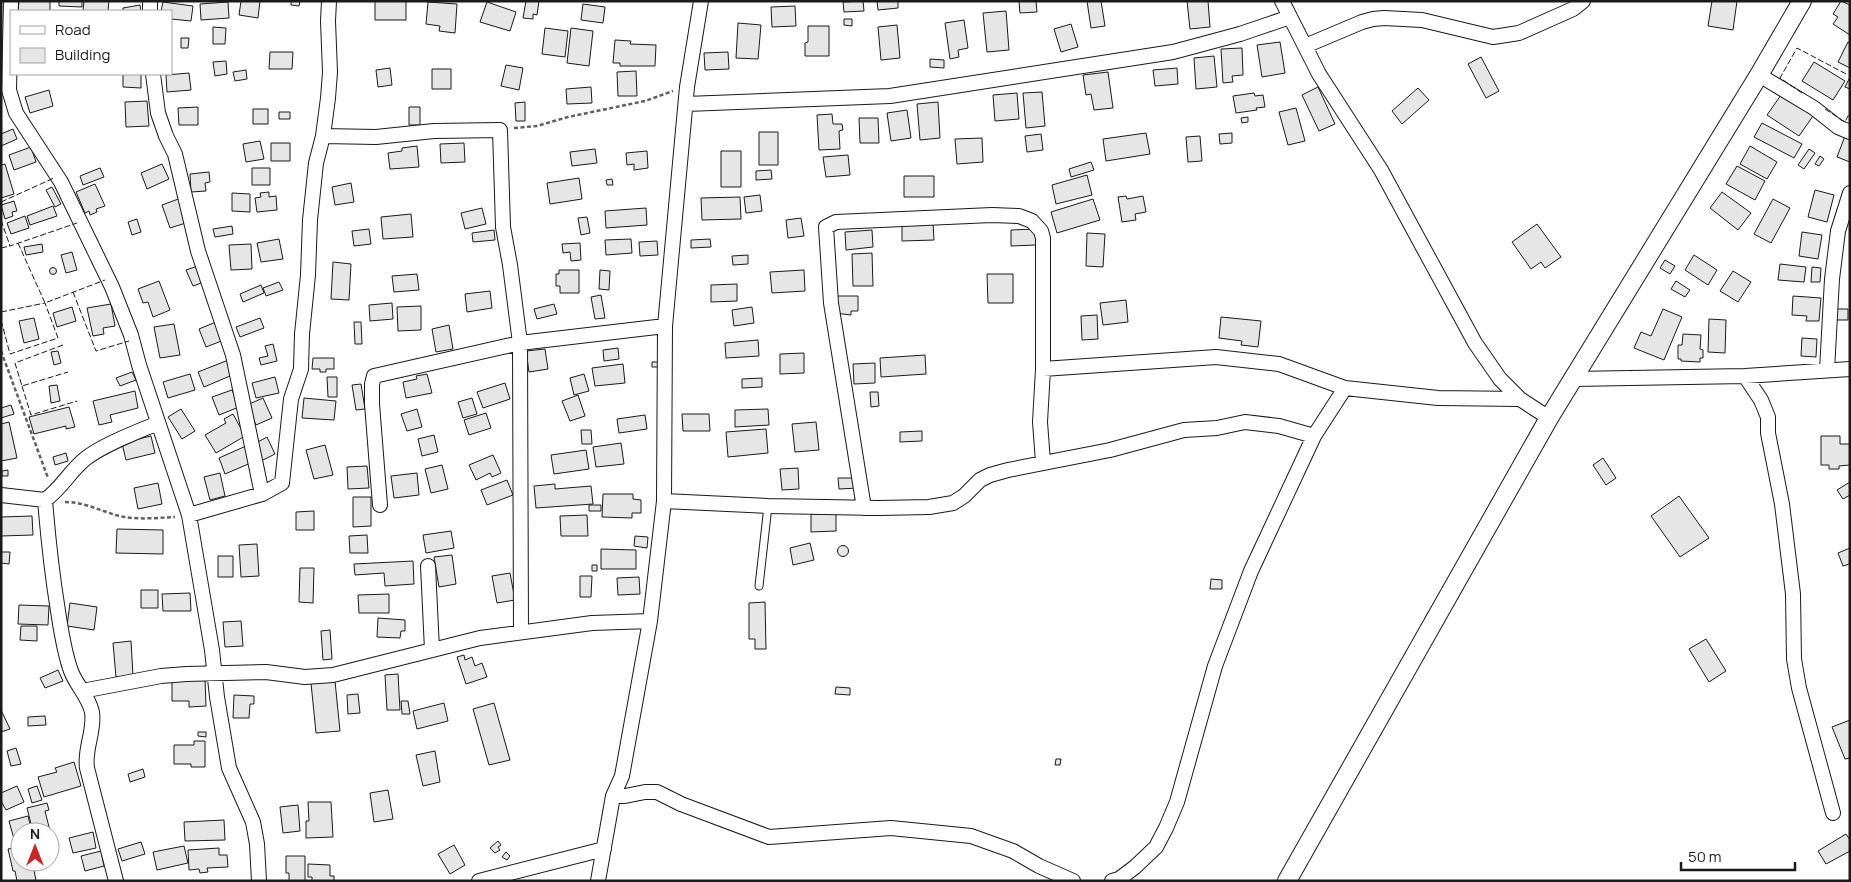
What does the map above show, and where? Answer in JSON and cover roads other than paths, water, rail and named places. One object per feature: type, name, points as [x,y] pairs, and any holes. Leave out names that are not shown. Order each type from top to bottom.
[{"type":"street","points":[[188,515],[262,494],[279,486],[283,479],[291,399],[301,369],[310,220],[316,163],[323,136],[330,72],[329,1]]},
{"type":"street","points":[[598,881],[613,796],[622,776],[650,621],[664,501],[665,326],[687,87],[701,1]]},
{"type":"street","points":[[1282,1],[1319,74],[1381,170],[1475,343],[1500,379],[1520,399],[1549,418]]},
{"type":"street","points":[[1305,46],[1362,22],[1384,18],[1422,20],[1493,37],[1519,33],[1573,9],[1583,1]]},
{"type":"street","points":[[1287,881],[1549,418],[1760,75],[1802,1]]},
{"type":"street","points":[[686,104],[890,96],[1173,52],[1240,34],[1290,17]]},
{"type":"street","points":[[10,46],[9,90],[16,114],[61,182],[112,287],[130,335],[188,515],[229,768],[254,830],[257,844],[259,881]]},
{"type":"street","points":[[153,75],[158,113],[175,154],[198,251],[234,355],[262,494]]},
{"type":"street","points":[[1760,75],[1814,108],[1838,127],[1850,132]]},
{"type":"street","points":[[323,136],[376,137],[434,130],[500,130],[503,227],[520,343],[521,632]]},
{"type":"street","points":[[1827,370],[1832,279],[1838,231],[1850,194]]},
{"type":"street","points":[[864,508],[831,303],[826,227],[836,222],[992,215],[1019,216],[1032,221],[1041,231],[1043,238],[1043,369],[1040,422],[1043,462]]},
{"type":"street","points":[[380,505],[372,404],[374,376],[520,343],[665,326]]},
{"type":"street","points":[[1043,369],[1216,357],[1279,364],[1345,388],[1438,398],[1520,399]]},
{"type":"street","points":[[1573,379],[1745,376],[1850,369]]},
{"type":"street","points":[[1745,376],[1761,400],[1768,417],[1768,433],[1782,504],[1793,594],[1794,659],[1799,688],[1833,813]]},
{"type":"street","points":[[1112,881],[1135,867],[1156,846],[1166,828],[1177,802],[1216,666],[1252,571],[1314,436],[1345,388]]},
{"type":"street","points":[[664,501],[768,506],[928,508],[953,503],[964,496],[980,480],[990,475],[1043,462],[1110,450],[1184,430],[1217,428],[1245,422],[1279,426],[1314,436]]},
{"type":"street","points":[[116,881],[87,768],[87,746],[93,719],[91,708],[71,671],[61,630],[52,571],[49,497],[77,466],[88,457],[158,423]]},
{"type":"street","points":[[1,495],[49,497]]},
{"type":"street","points":[[428,566],[432,650]]},
{"type":"street","points":[[82,691],[162,676],[186,674],[266,672],[306,677],[333,675],[480,638],[592,623],[650,621]]},
{"type":"street","points":[[613,796],[657,792],[681,804],[769,837],[891,828],[971,836],[1013,851],[1038,866],[1073,881]]},
{"type":"street","points":[[479,881],[604,849]]},
{"type":"lane","points":[[759,586],[768,506]]}]
